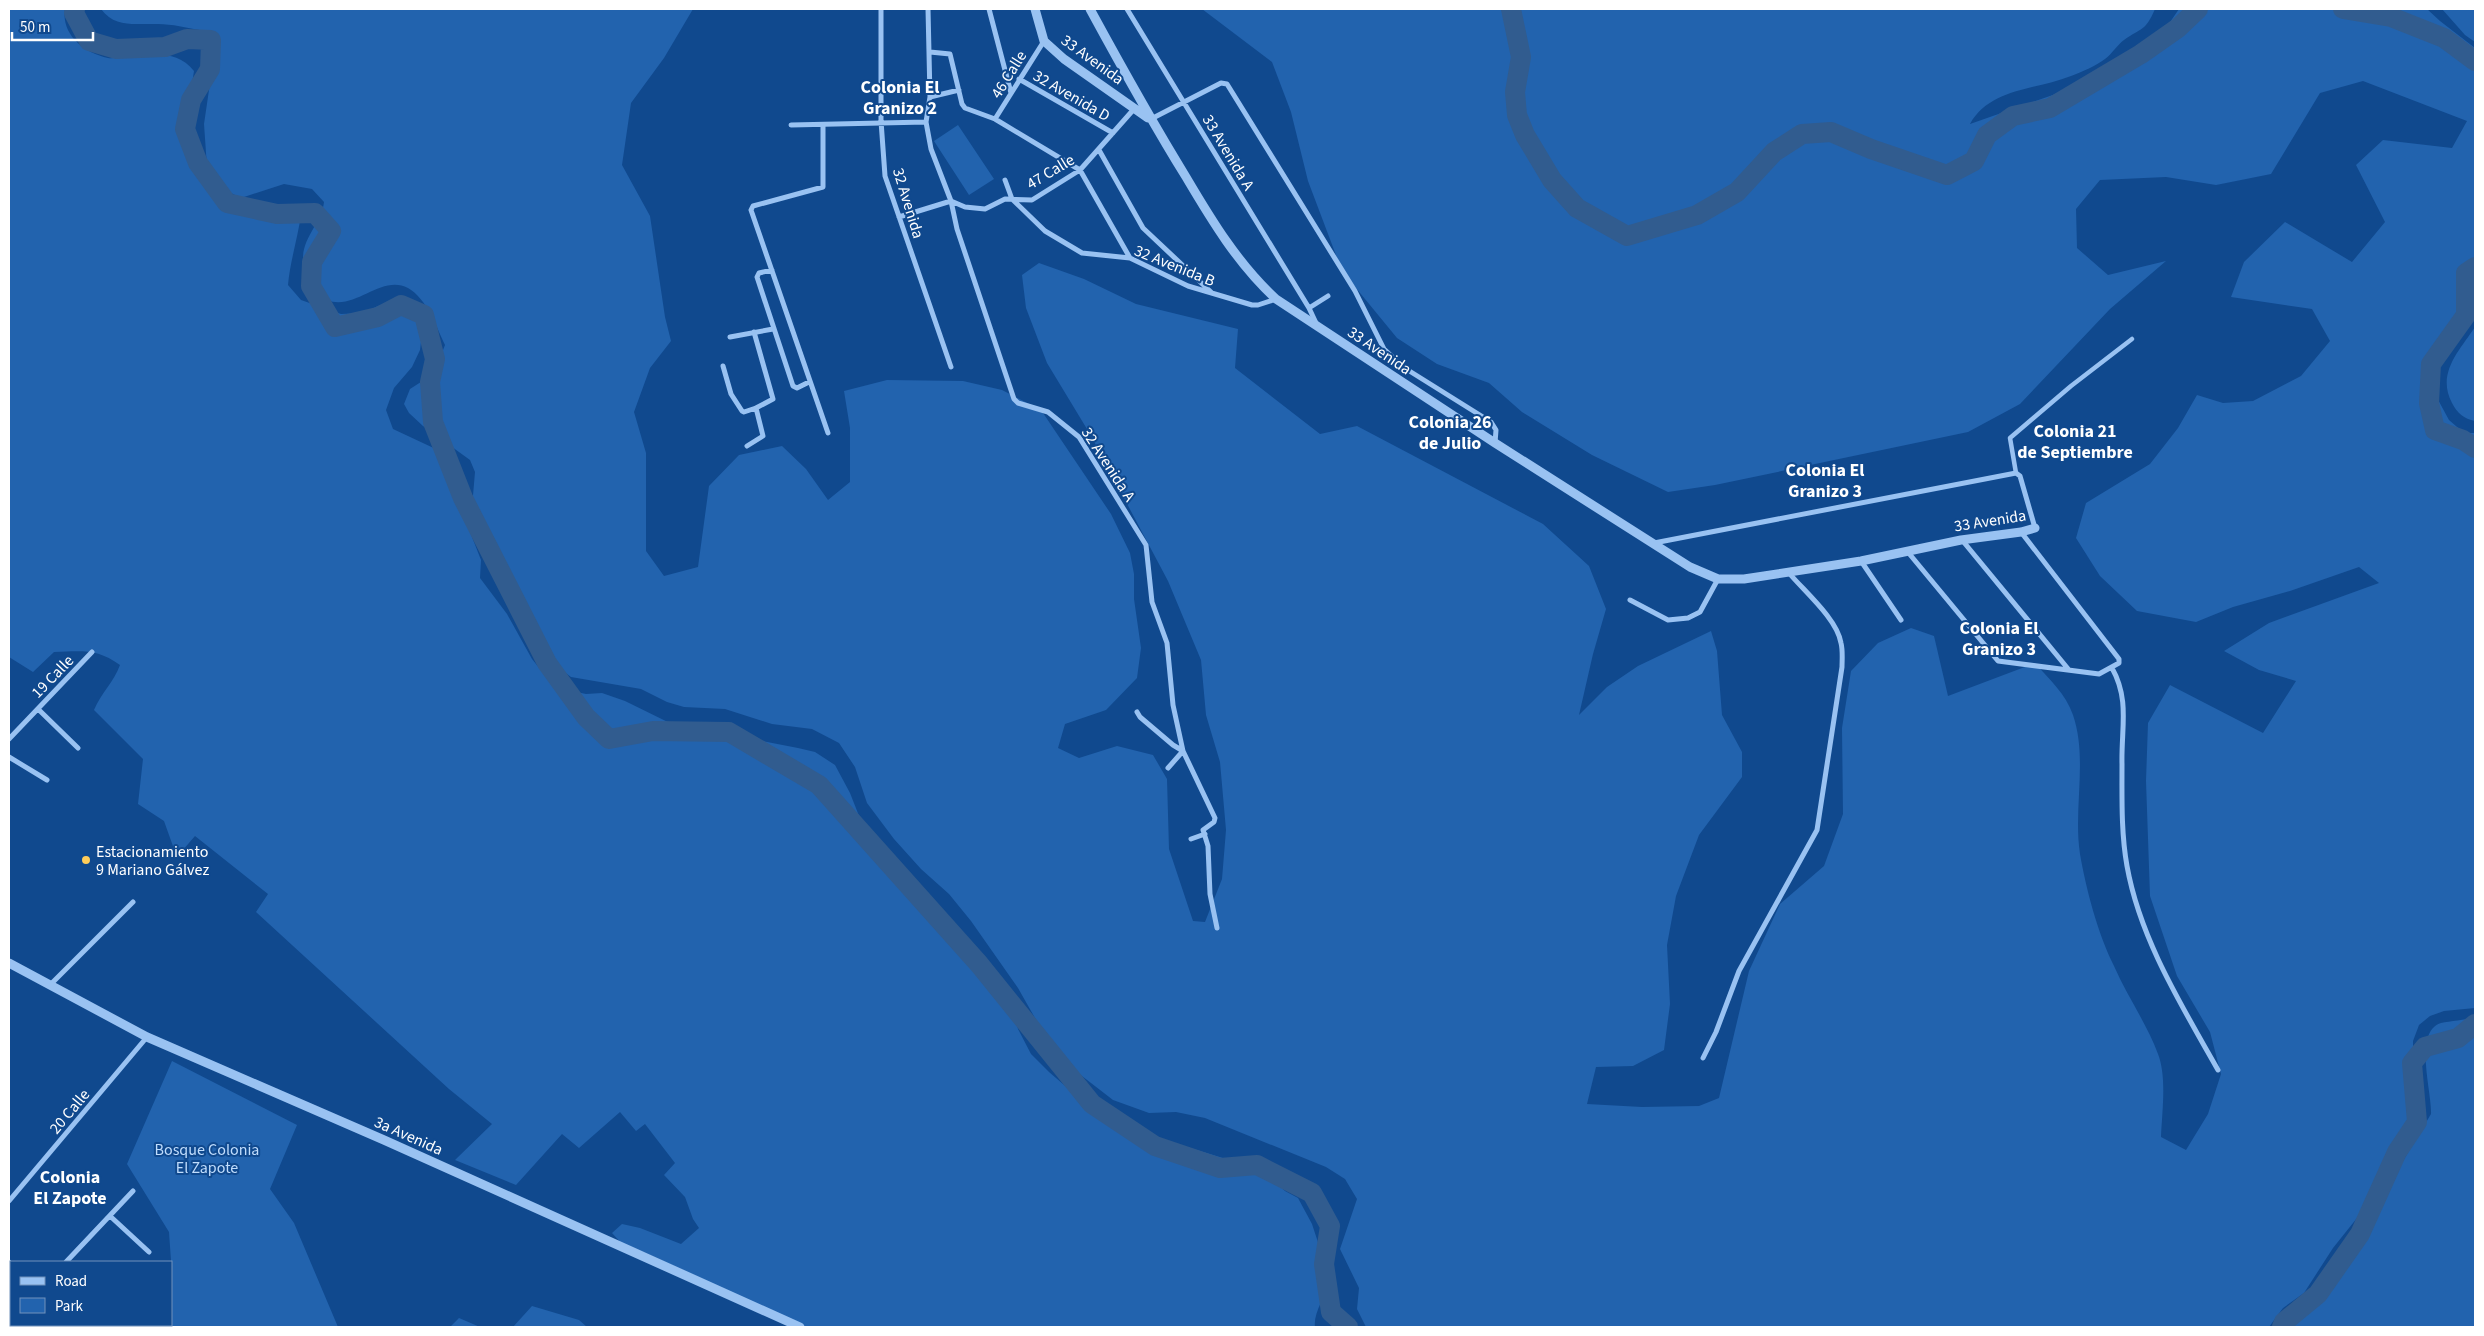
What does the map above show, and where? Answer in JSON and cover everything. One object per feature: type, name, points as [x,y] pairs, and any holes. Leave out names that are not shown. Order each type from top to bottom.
[{"type":"street","name":"32 Avenida","points":[[881,9],[881,121],[885,176],[950,367]]},
{"type":"street","name":"32 Avenida A","points":[[928,9],[930,97],[926,122],[931,149],[951,201],[957,229],[1014,399],[1048,412],[1079,437],[1146,545],[1152,602],[1167,643],[1173,705],[1184,751],[1215,818],[1214,822],[1204,828],[1204,834]]},
{"type":"street","name":"32 Avenida D","points":[[989,9],[1011,93]]},
{"type":"street","name":"33 Avenida","points":[[1035,9],[1044,41],[1064,59],[1151,119]]},
{"type":"street","name":"33 Avenida","points":[[1090,9],[1133,89],[1226,243],[1260,285],[1276,299],[1494,443],[1690,567],[1718,579],[1789,573],[2036,528],[2020,476],[2016,473]]},
{"type":"street","name":"33 Avenida A","points":[[1127,9],[1309,308],[1316,324]]},
{"type":"street","name":"46 Calle","points":[[959,90],[965,108],[995,119],[1044,41]]},
{"type":"street","points":[[930,52],[950,54],[959,90],[930,97]]},
{"type":"street","name":"32 Avenida D","points":[[1019,78],[1113,133]]},
{"type":"street","points":[[1151,119],[1221,83],[1227,84],[1355,291],[1384,350],[1403,367],[1491,422],[1496,430],[1494,443]]},
{"type":"street","points":[[1120,98],[1133,89]]},
{"type":"street","name":"47 Calle","points":[[951,201],[965,207],[985,209],[1005,199],[1032,200],[1080,170],[1134,109]]},
{"type":"street","points":[[995,119],[1080,170],[1130,258]]},
{"type":"street","points":[[790,125],[823,126],[881,121],[926,122]]},
{"type":"street","points":[[823,126],[823,187],[751,208],[828,433]]},
{"type":"street","points":[[1099,150],[1143,228],[1215,295]]},
{"type":"street","name":"32 Avenida B","points":[[1005,180],[1012,199],[1045,231],[1082,253],[1130,258],[1188,286],[1215,295],[1258,305],[1276,299]]},
{"type":"street","points":[[899,217],[951,201]]},
{"type":"street","points":[[772,270],[759,273],[757,277],[773,329],[793,386],[797,388],[810,382]]},
{"type":"street","points":[[1309,308],[1328,296]]},
{"type":"street","points":[[730,337],[773,329]]},
{"type":"street","points":[[723,366],[731,394],[742,411],[744,412],[771,402],[773,396],[754,332]]},
{"type":"street","points":[[1654,543],[2016,473],[2010,438],[2071,386],[2132,339]]},
{"type":"street","points":[[747,446],[762,436],[756,408]]},
{"type":"street","points":[[1907,551],[1998,661],[2099,674],[2112,668],[2119,663],[2119,660],[2022,532]]},
{"type":"street","points":[[1962,540],[2069,670]]},
{"type":"street","points":[[1862,561],[1901,620]]},
{"type":"street","points":[[1703,1058],[1716,1032],[1739,971],[1817,830],[1842,668],[1842,644],[1838,632],[1789,573]]},
{"type":"street","points":[[1630,600],[1668,620],[1688,618],[1700,612],[1718,579]]},
{"type":"street","name":"19 Calle","points":[[9,739],[92,652]]},
{"type":"street","points":[[2112,668],[2121,687],[2125,712],[2122,762],[2124,822],[2127,865],[2136,904],[2178,999],[2218,1070]]},
{"type":"street","points":[[38,709],[78,748]]},
{"type":"street","points":[[1137,712],[1153,728],[1184,751],[1168,768]]},
{"type":"street","points":[[9,757],[47,780]]},
{"type":"street","points":[[1191,840],[1204,834],[1208,846],[1210,894],[1217,928]]},
{"type":"street","points":[[50,985],[132,902]]},
{"type":"street","name":"3a Avenida","points":[[9,962],[147,1037],[384,1140],[800,1327]]},
{"type":"street","name":"20 Calle","points":[[9,1201],[147,1037]]},
{"type":"street","points":[[67,1261],[133,1191]]},
{"type":"street","points":[[110,1216],[149,1252]]},
{"type":"green space","points":[[9,9],[65,9],[67,26],[70,34],[76,41],[90,52],[108,58],[152,54],[170,56],[187,64],[194,71],[188,109],[192,155],[215,191],[241,207],[289,209],[301,214],[288,285],[301,300],[341,314],[362,313],[385,303],[407,305],[423,326],[420,350],[412,367],[394,388],[386,410],[393,429],[455,458],[462,470],[458,490],[463,514],[481,560],[480,578],[507,614],[532,659],[544,674],[567,690],[586,694],[602,693],[625,701],[682,729],[702,729],[815,752],[835,765],[850,793],[861,821],[874,842],[930,919],[989,979],[1014,1013],[1018,1029],[1031,1054],[1049,1072],[1112,1126],[1145,1142],[1184,1146],[1262,1170],[1285,1191],[1298,1198],[1312,1224],[1331,1282],[1318,1310],[1315,1327],[790,1327],[792,1320],[646,1253],[622,1244],[612,1233],[622,1224],[640,1228],[681,1244],[699,1228],[693,1219],[685,1197],[664,1175],[675,1163],[645,1124],[636,1131],[620,1112],[579,1148],[562,1134],[516,1185],[455,1160],[492,1124],[449,1089],[256,912],[268,894],[195,836],[182,851],[174,849],[164,821],[138,804],[143,759],[94,710],[120,665],[96,653],[81,651],[54,652],[33,672],[9,657]]},
{"type":"green space","points":[[101,9],[693,9],[664,58],[631,103],[622,165],[650,216],[665,317],[671,341],[650,368],[634,412],[646,453],[646,551],[664,576],[698,567],[709,486],[739,455],[782,446],[806,469],[828,500],[850,482],[850,428],[844,391],[887,380],[963,381],[1002,390],[1041,410],[1111,514],[1130,553],[1134,574],[1134,599],[1141,648],[1137,678],[1106,710],[1065,724],[1058,748],[1079,758],[1117,746],[1153,755],[1167,779],[1169,849],[1193,921],[1205,922],[1222,879],[1226,830],[1220,762],[1206,715],[1201,660],[1168,581],[1090,434],[1047,363],[1026,308],[1022,275],[1039,263],[1084,279],[1136,304],[1238,329],[1235,368],[1320,434],[1357,426],[1543,524],[1589,566],[1606,609],[1579,715],[1607,687],[1638,666],[1711,631],[1717,651],[1722,715],[1742,752],[1742,777],[1699,835],[1676,896],[1667,945],[1670,1004],[1664,1050],[1633,1066],[1596,1067],[1587,1104],[1642,1107],[1699,1106],[1719,1098],[1749,971],[1780,904],[1824,866],[1843,814],[1842,728],[1851,671],[1878,643],[1911,628],[1934,636],[1948,696],[2035,663],[2062,694],[2073,715],[2077,732],[2080,766],[2078,837],[2089,896],[2108,953],[2148,1032],[2161,1063],[2163,1095],[2161,1137],[2186,1150],[2208,1114],[2221,1074],[2210,1032],[2177,976],[2150,896],[2146,781],[2148,723],[2170,685],[2263,733],[2296,681],[2259,670],[2224,651],[2269,623],[2379,583],[2359,567],[2290,591],[2233,607],[2196,622],[2137,611],[2100,576],[2076,538],[2086,503],[2150,464],[2178,428],[2197,395],[2223,403],[2253,401],[2301,376],[2330,341],[2312,309],[2231,297],[2244,262],[2285,222],[2352,262],[2385,222],[2356,165],[2383,140],[2452,148],[2467,121],[2363,81],[2320,93],[2271,174],[2216,185],[2166,177],[2100,180],[2076,209],[2077,248],[2108,275],[2166,261],[2110,309],[2020,404],[1968,432],[1715,485],[1668,492],[1592,455],[1522,412],[1489,383],[1437,364],[1397,338],[1342,271],[1308,181],[1291,112],[1272,62],[1202,9],[2155,9],[2146,25],[2121,42],[2101,62],[2071,76],[2015,92],[1989,103],[1970,124],[2087,83],[2106,73],[2166,28],[2179,9],[2427,9],[2475,48],[2475,260],[2469,298],[2464,309],[2437,341],[2427,369],[2430,385],[2449,420],[2464,433],[2475,433],[2475,1008],[2444,1011],[2430,1016],[2419,1025],[2413,1041],[2413,1061],[2422,1093],[2413,1122],[2361,1213],[2333,1248],[2304,1293],[2283,1308],[2269,1327],[1366,1327],[1357,1309],[1359,1288],[1340,1249],[1357,1199],[1345,1179],[1326,1167],[1205,1118],[1176,1112],[1149,1113],[1113,1100],[1069,1066],[1048,1041],[1018,988],[971,921],[949,894],[921,869],[894,839],[867,803],[855,767],[839,743],[812,729],[772,724],[725,709],[684,707],[667,702],[641,689],[571,677],[555,665],[541,650],[490,564],[472,507],[475,472],[470,460],[423,426],[409,413],[404,404],[410,389],[424,380],[437,365],[445,345],[426,306],[408,288],[396,285],[385,286],[351,300],[339,302],[327,300],[315,292],[308,285],[304,277],[303,258],[306,243],[320,216],[324,202],[312,189],[284,184],[241,198],[223,189],[207,167],[204,124],[214,56],[210,42],[200,30],[158,24],[127,24],[113,20]]},
{"type":"green space","points":[[2442,9],[2475,9],[2475,42],[2465,35]]},
{"type":"green space","points":[[958,125],[994,179],[969,195],[934,141]]},
{"type":"green space","points":[[2475,327],[2475,421],[2464,417],[2456,410],[2448,392],[2447,382],[2452,362]]},
{"type":"green space","points":[[2475,1017],[2475,1327],[2287,1327],[2294,1323],[2304,1312],[2336,1273],[2431,1114],[2426,1050],[2428,1038],[2433,1029],[2441,1023]]},
{"type":"green space","name":"Bosque Colonia El Zapote","points":[[172,1061],[297,1125],[270,1189],[294,1223],[338,1327],[168,1327],[172,1326],[172,1261],[169,1232],[127,1164]]},
{"type":"green space","points":[[532,1306],[579,1320],[587,1327],[513,1327]]},
{"type":"green space","points":[[459,1318],[480,1327],[450,1327]]},
{"type":"waterway","points":[[75,9],[74,13],[89,41],[116,49],[165,47],[187,39],[211,40],[210,69],[191,100],[185,129],[198,163],[227,203],[277,214],[315,213],[331,231],[312,262],[311,286],[335,327],[378,317],[401,305],[424,315],[435,359],[430,382],[433,422],[463,498],[547,663],[586,717],[609,739],[653,731],[729,732],[819,785],[979,964],[1092,1104],[1155,1146],[1220,1168],[1257,1165],[1312,1193],[1330,1226],[1324,1264],[1331,1312],[1348,1327]]},
{"type":"waterway","points":[[1511,9],[1521,57],[1515,92],[1517,115],[1525,135],[1552,180],[1577,208],[1627,236],[1697,215],[1737,192],[1774,152],[1802,134],[1831,132],[1871,149],[1947,175],[1974,161],[1987,135],[2013,116],[2050,108],[2141,54],[2178,28],[2198,9]]},
{"type":"waterway","points":[[2343,9],[2391,17],[2444,38],[2475,61]]},
{"type":"waterway","points":[[2475,267],[2466,273],[2466,315],[2431,364],[2429,403],[2435,430],[2463,440],[2475,448]]},
{"type":"waterway","points":[[2282,1327],[2284,1322],[2318,1294],[2360,1234],[2397,1152],[2417,1122],[2412,1063],[2425,1047],[2458,1038],[2475,1024]]},
{"type":"place","name":"Estacionamiento 9 Mariano Gálvez","points":[[86,860]]},
{"type":"district","name":"Colonia El Granizo 2","points":[[900,97]]},
{"type":"district","name":"Colonia 26 de Julio","points":[[1450,432]]},
{"type":"district","name":"Colonia 21 de Septiembre","points":[[2075,441]]},
{"type":"district","name":"Colonia El Granizo 3","points":[[1825,480]]},
{"type":"district","name":"Colonia El Granizo 3","points":[[1999,638]]},
{"type":"district","name":"Colonia El Zapote","points":[[70,1187]]}]
